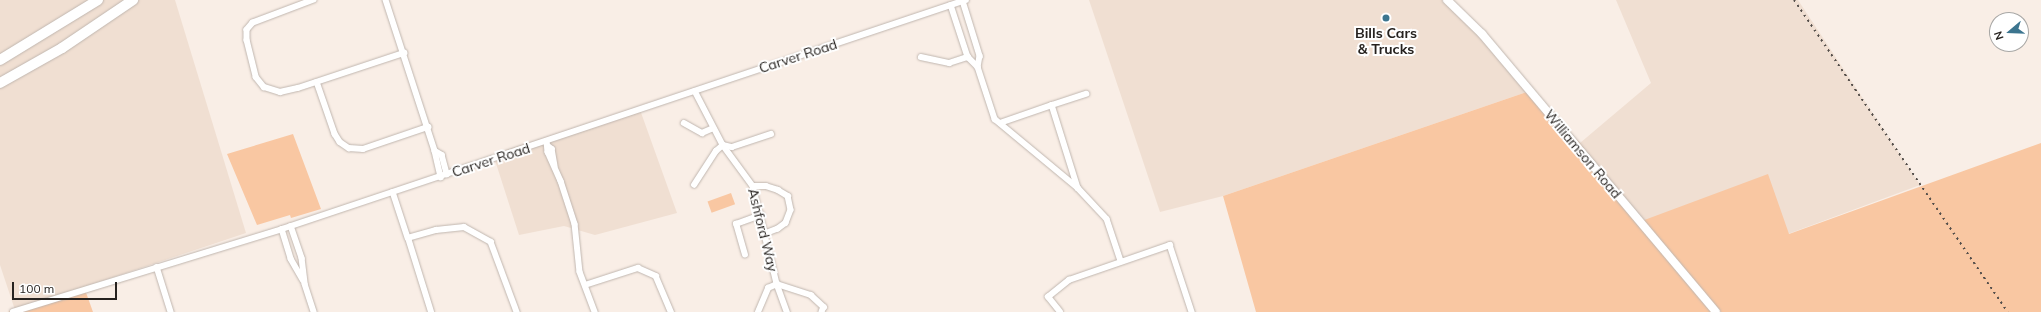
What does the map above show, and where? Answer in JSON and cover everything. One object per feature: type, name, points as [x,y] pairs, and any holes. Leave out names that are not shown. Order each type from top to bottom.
[{"type":"highway","points":[[0,60],[98,0]]},
{"type":"highway","points":[[0,83],[62,48],[133,0]]},
{"type":"main road","name":"Williamson Road","points":[[1447,0],[1482,34],[1716,312]]},
{"type":"street","points":[[314,0],[252,23],[248,30],[247,40],[256,78],[264,87],[280,92],[317,82],[404,53]]},
{"type":"street","points":[[386,0],[428,127],[441,176]]},
{"type":"street","points":[[965,0],[980,56],[978,67]]},
{"type":"street","name":"Carver Road","points":[[13,312],[282,229],[447,174],[547,144],[695,91],[965,0]]},
{"type":"street","points":[[951,5],[968,57],[978,67],[995,119],[1078,188],[1107,219],[1121,261]]},
{"type":"street","points":[[921,57],[949,63],[968,57]]},
{"type":"street","points":[[317,82],[335,134],[340,142],[349,148],[363,148],[428,127]]},
{"type":"street","name":"Ashford Way","points":[[695,91],[723,145],[753,186],[777,284],[787,312]]},
{"type":"street","points":[[1000,123],[1086,94]]},
{"type":"street","points":[[1052,105],[1078,188]]},
{"type":"street","points":[[684,123],[702,133],[713,128]]},
{"type":"street","points":[[694,185],[716,151],[723,145],[732,147],[771,134]]},
{"type":"street","points":[[547,144],[549,156],[555,166],[575,224],[580,272],[595,312]]},
{"type":"street","points":[[435,151],[442,155],[447,174]]},
{"type":"street","points":[[753,186],[766,186],[778,190],[788,196],[792,210],[786,222],[778,230],[765,234]]},
{"type":"street","points":[[393,192],[431,312]]},
{"type":"street","points":[[745,255],[736,224],[761,215]]},
{"type":"street","points":[[291,226],[302,258],[305,284],[314,312]]},
{"type":"street","points":[[408,238],[436,230],[464,227],[479,233],[491,242],[517,312]]},
{"type":"street","points":[[282,229],[291,259],[305,284]]},
{"type":"street","points":[[1060,312],[1048,297],[1069,280],[1170,245],[1192,312]]},
{"type":"street","points":[[157,267],[171,312]]},
{"type":"street","points":[[585,285],[638,268],[656,276],[671,312]]},
{"type":"street","points":[[758,312],[768,288],[777,284],[811,295],[824,307],[822,312]]},
{"type":"shaded area","points":[[0,0],[175,0],[246,233],[15,310],[0,265]]},
{"type":"shaded area","points":[[1089,0],[1444,0],[1484,32],[1530,91],[1223,196],[1160,212]]},
{"type":"shaded area","points":[[1616,0],[1798,0],[1920,185],[1788,234],[1639,222],[1580,143],[1651,83]]},
{"type":"shaded area","points":[[1530,91],[1580,143],[1639,222],[1768,174],[1789,234],[2041,143],[2041,312],[1256,312],[1223,196]]},
{"type":"shaded area","points":[[639,107],[677,213],[595,235],[564,226],[519,235],[493,154]]},
{"type":"shaded area","points":[[293,134],[321,209],[291,218],[290,215],[257,225],[227,154]]},
{"type":"shaded area","points":[[731,193],[735,204],[712,213],[708,202]]},
{"type":"shaded area","points":[[84,287],[93,312],[8,312]]},
{"type":"railway","points":[[1794,0],[2008,312]]},
{"type":"place","name":"Bills Cars & Trucks","points":[[1386,18]]}]
